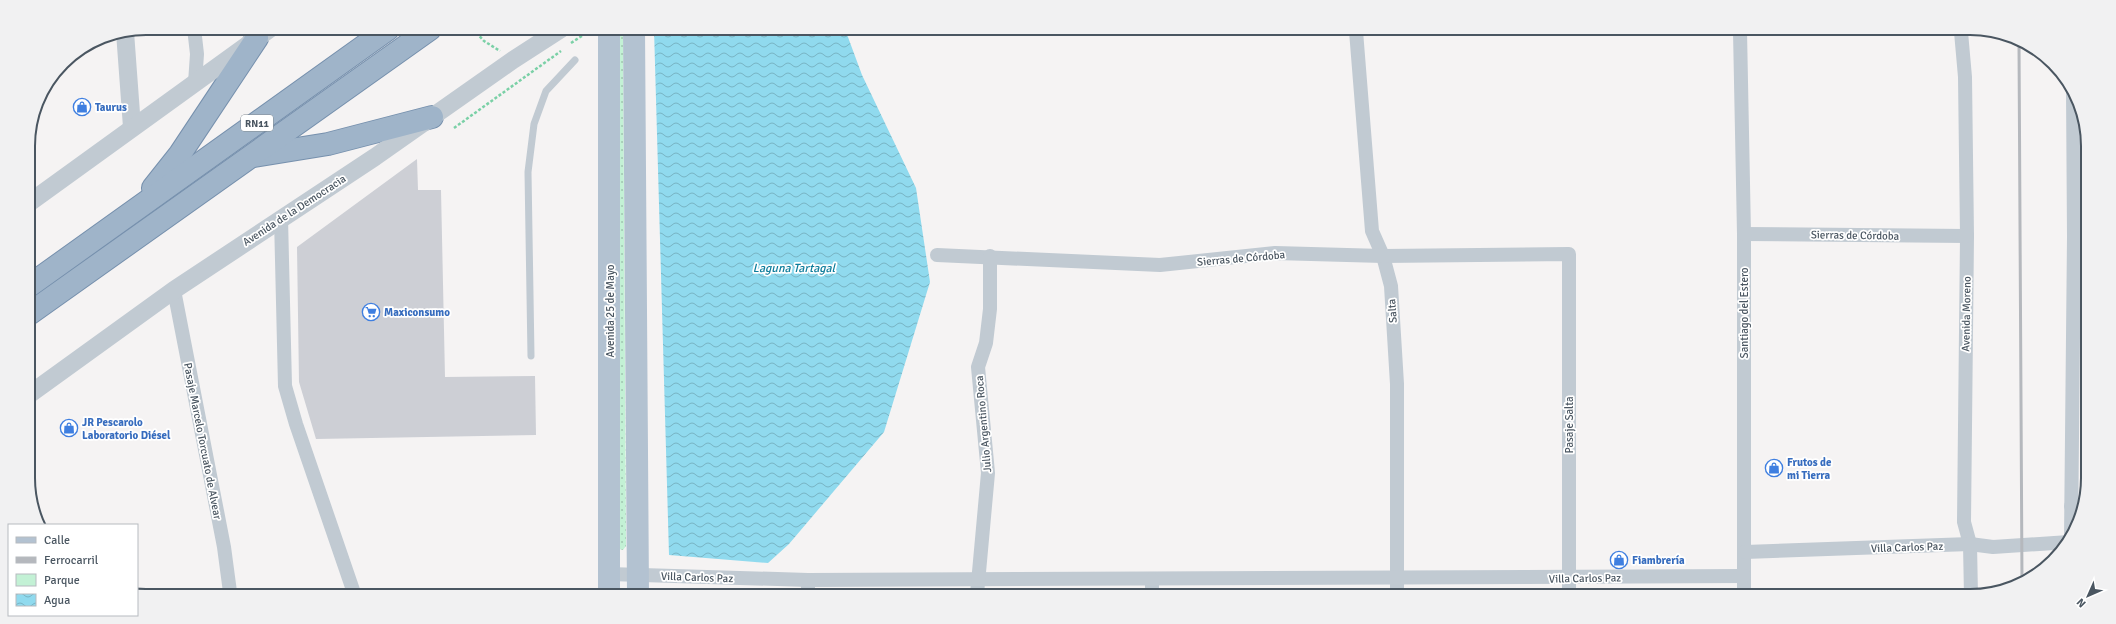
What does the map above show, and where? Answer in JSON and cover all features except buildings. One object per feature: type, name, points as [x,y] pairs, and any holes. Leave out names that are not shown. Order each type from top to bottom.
[{"type":"highway","name":"RN11","points":[[126,217],[158,182],[180,154],[263,35]]},
{"type":"highway","name":"RN11","points":[[35,282],[378,35]]},
{"type":"highway","name":"RN11","points":[[35,310],[422,35]]},
{"type":"highway","points":[[249,157],[328,144],[432,117]]},
{"type":"main road","name":"Avenida 25 de Mayo","points":[[609,584],[610,35]]},
{"type":"main road","points":[[634,35],[638,584]]},
{"type":"street","points":[[195,35],[197,54],[195,83]]},
{"type":"street","name":"RN11","points":[[35,199],[261,35]]},
{"type":"street","name":"Avenida de la Democracia","points":[[35,390],[174,290],[552,35]]},
{"type":"street","name":"Salta","points":[[1356,35],[1372,230],[1384,256],[1391,286],[1397,384],[1397,589]]},
{"type":"street","name":"Santiago del Estero","points":[[1740,35],[1744,234],[1744,589]]},
{"type":"street","name":"Avenida Moreno","points":[[1961,35],[1965,77],[1967,236],[1964,522],[1970,544],[1971,589]]},
{"type":"street","points":[[125,37],[132,127]]},
{"type":"street","points":[[2074,107],[2080,237],[2077,506]]},
{"type":"street","points":[[281,218],[285,386],[296,424],[353,589]]},
{"type":"street","name":"Sierras de Córdoba","points":[[1744,234],[1967,236]]},
{"type":"street","name":"Sierras de Córdoba","points":[[937,255],[990,256],[1160,265],[1275,253],[1384,256],[1569,254]]},
{"type":"street","name":"Pasaje Salta","points":[[1569,254],[1569,589]]},
{"type":"street","name":"Julio Argentino Roca","points":[[977,587],[988,473],[978,367],[986,343],[990,309],[990,256]]},
{"type":"street","name":"Pasaje Marcelo Torcuato de Alvear","points":[[174,290],[224,547],[230,589]]},
{"type":"street","name":"Villa Carlos Paz","points":[[1745,552],[1970,544],[1993,547],[2060,543]]},
{"type":"street","name":"Villa Carlos Paz","points":[[609,584],[808,587],[977,587],[1152,580],[1744,576]]},
{"type":"street","points":[[1152,580],[1152,589]]},
{"type":"lane","points":[[531,356],[528,172],[534,124],[546,91],[575,60]]},
{"type":"path","points":[[478,35],[484,41],[504,53]]},
{"type":"path","points":[[568,45],[584,35]]},
{"type":"path","points":[[454,128],[562,50]]},
{"type":"green space","points":[[619,35],[623,35],[626,546],[623,550],[619,549]]},
{"type":"water","name":"Laguna Tartagal","points":[[654,35],[847,35],[862,75],[916,188],[930,282],[884,432],[789,544],[768,563],[669,555]]},
{"type":"railway","points":[[2019,46],[2022,576]]},
{"type":"place","name":"Taurus","points":[[82,107]]},
{"type":"place","name":"Maxiconsumo","points":[[371,312]]},
{"type":"place","name":"JR Pescarolo Laboratorio Diésel","points":[[69,428]]},
{"type":"place","name":"Frutos de mi Tierra","points":[[1774,468]]},
{"type":"place","name":"Fiambrería","points":[[1619,560]]}]
